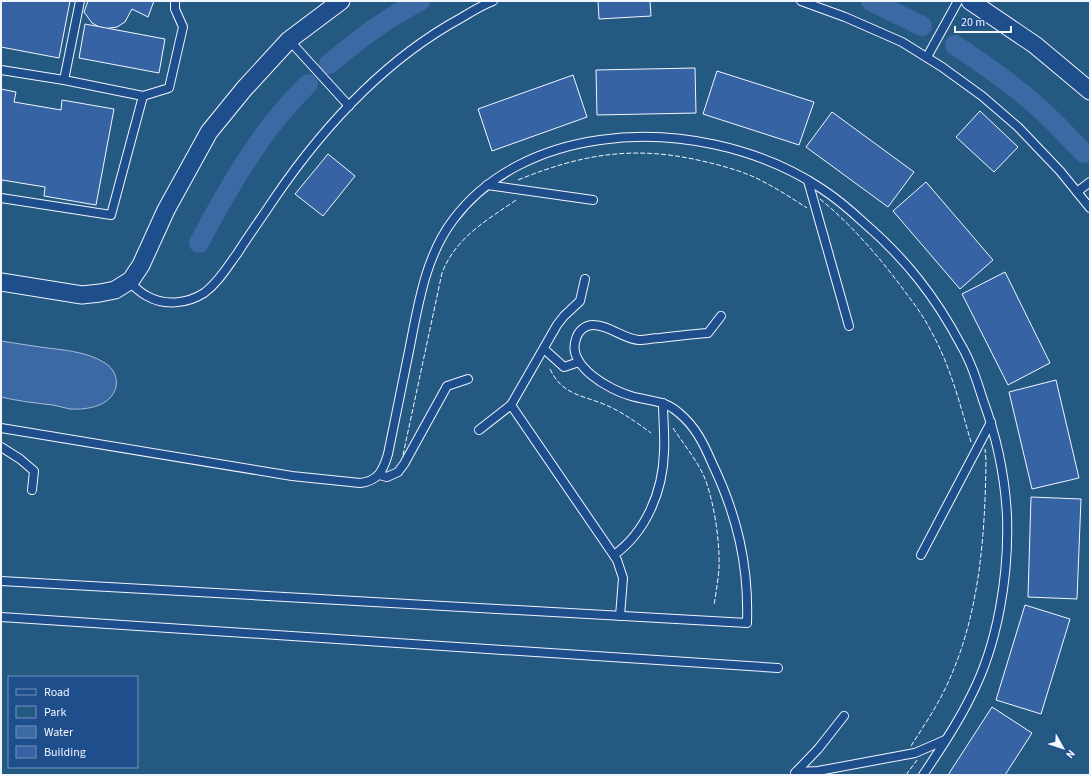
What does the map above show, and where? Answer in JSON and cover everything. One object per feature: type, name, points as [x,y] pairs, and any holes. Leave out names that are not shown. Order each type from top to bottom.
[{"type":"street","points":[[1,282],[82,295],[100,294],[115,290],[128,281],[141,265],[166,210],[209,132],[257,74],[289,40],[341,1]]},
{"type":"street","points":[[970,1],[1035,45],[1090,91]]},
{"type":"lane","points":[[64,80],[80,1]]},
{"type":"lane","points":[[1,70],[64,80],[143,96],[169,88],[182,27],[175,9],[175,1]]},
{"type":"lane","points":[[128,281],[146,296],[159,302],[190,300],[205,292],[220,278],[284,184],[330,126],[349,106],[391,65],[436,31],[493,1]]},
{"type":"lane","points":[[801,1],[845,17],[902,42],[942,67],[982,96],[1018,127],[1060,171],[1090,208]]},
{"type":"lane","points":[[926,57],[958,1]]},
{"type":"lane","points":[[289,40],[349,106]]},
{"type":"lane","points":[[1,198],[111,215],[143,96]]},
{"type":"lane","points":[[1,428],[292,476],[360,483],[367,482],[374,479],[378,475],[384,466],[388,454],[418,310],[425,280],[433,256],[451,222],[487,185],[508,171],[532,159],[581,143],[615,138],[643,136],[698,141],[720,146],[772,163],[808,181],[843,204],[873,230],[902,259],[921,281],[936,302],[963,347],[974,372],[999,450],[1007,517],[1006,557],[1002,596],[996,628],[984,665],[971,696],[923,775]]},
{"type":"lane","points":[[808,181],[850,326]]},
{"type":"lane","points":[[1077,192],[1090,182]]},
{"type":"lane","points":[[487,185],[593,200]]},
{"type":"lane","points":[[479,430],[511,405],[564,316],[580,301],[585,279]]},
{"type":"lane","points":[[1,581],[747,623],[745,568],[741,542],[733,513],[723,486],[702,442],[690,424],[672,407],[615,390],[592,376],[579,362],[574,348],[577,334],[582,328],[588,326],[599,325],[627,337],[639,340],[708,333],[721,316]]},
{"type":"lane","points":[[544,349],[564,367],[579,362]]},
{"type":"lane","points":[[378,475],[387,477],[398,472],[404,464],[447,386],[468,379]]},
{"type":"lane","points":[[614,555],[633,539],[646,519],[656,494],[664,453],[662,403]]},
{"type":"lane","points":[[511,405],[614,555],[621,569],[622,578],[620,616]]},
{"type":"lane","points":[[921,554],[991,422]]},
{"type":"lane","points":[[1,447],[20,458],[34,471],[32,490]]},
{"type":"lane","points":[[1,617],[778,668]]},
{"type":"lane","points":[[795,774],[818,749],[844,716]]},
{"type":"lane","points":[[795,774],[915,752],[945,740]]},
{"type":"green space","points":[[1,1],[1090,1],[1090,775],[1,775]]},
{"type":"water","points":[[1,341],[82,353],[98,359],[113,370],[116,380],[116,387],[109,399],[104,403],[84,409],[70,409],[1,397]]},
{"type":"building","points":[[1,1],[70,1],[59,58],[1,47]]},
{"type":"building","points":[[88,1],[154,1],[148,17],[132,9],[125,22],[117,27],[103,29],[92,23],[84,12]]},
{"type":"building","points":[[598,1],[650,1],[651,16],[599,19]]},
{"type":"building","points":[[85,24],[165,39],[159,73],[79,58]]},
{"type":"building","points":[[695,68],[696,113],[597,115],[596,70]]},
{"type":"building","points":[[717,71],[814,102],[799,145],[703,114]]},
{"type":"building","points":[[573,75],[587,117],[492,151],[478,109]]},
{"type":"building","points":[[1,89],[16,92],[14,102],[61,110],[62,100],[114,109],[96,205],[44,196],[45,187],[2,180],[1,187]]},
{"type":"building","points":[[980,111],[1018,147],[994,172],[956,137]]},
{"type":"building","points":[[832,112],[914,172],[888,207],[806,147]]},
{"type":"building","points":[[328,154],[355,176],[323,216],[295,194]]},
{"type":"building","points":[[926,182],[993,260],[960,289],[893,211]]},
{"type":"building","points":[[1005,272],[1050,363],[1008,385],[962,294]]},
{"type":"building","points":[[1056,380],[1079,478],[1032,489],[1009,392]]},
{"type":"building","points":[[1031,497],[1081,499],[1077,599],[1028,597]]},
{"type":"building","points":[[1025,605],[1070,619],[1041,714],[996,700]]},
{"type":"building","points":[[992,707],[1032,733],[1005,775],[948,775]]},
{"type":"waterway","points":[[329,64],[373,30],[420,1]]},
{"type":"waterway","points":[[871,1],[922,26]]},
{"type":"waterway","points":[[955,45],[993,72],[1043,111],[1084,153]]},
{"type":"waterway","points":[[199,243],[224,196],[252,151],[277,118],[308,84]]},
{"type":"fence","points":[[518,180],[541,171],[586,158],[631,153],[677,156],[742,172],[768,184],[807,208]]},
{"type":"fence","points":[[820,199],[844,220],[877,255],[919,311],[944,357],[959,399],[971,442]]},
{"type":"fence","points":[[403,455],[442,273],[455,249],[473,231],[516,200]]},
{"type":"fence","points":[[550,369],[560,384],[567,389],[612,408],[651,433]]},
{"type":"fence","points":[[673,428],[693,456],[703,474],[710,495],[717,533],[719,557],[714,605]]},
{"type":"fence","points":[[911,746],[938,703],[954,669],[964,641],[972,611],[984,521],[985,449]]},
{"type":"fence","points":[[906,775],[917,760]]}]
